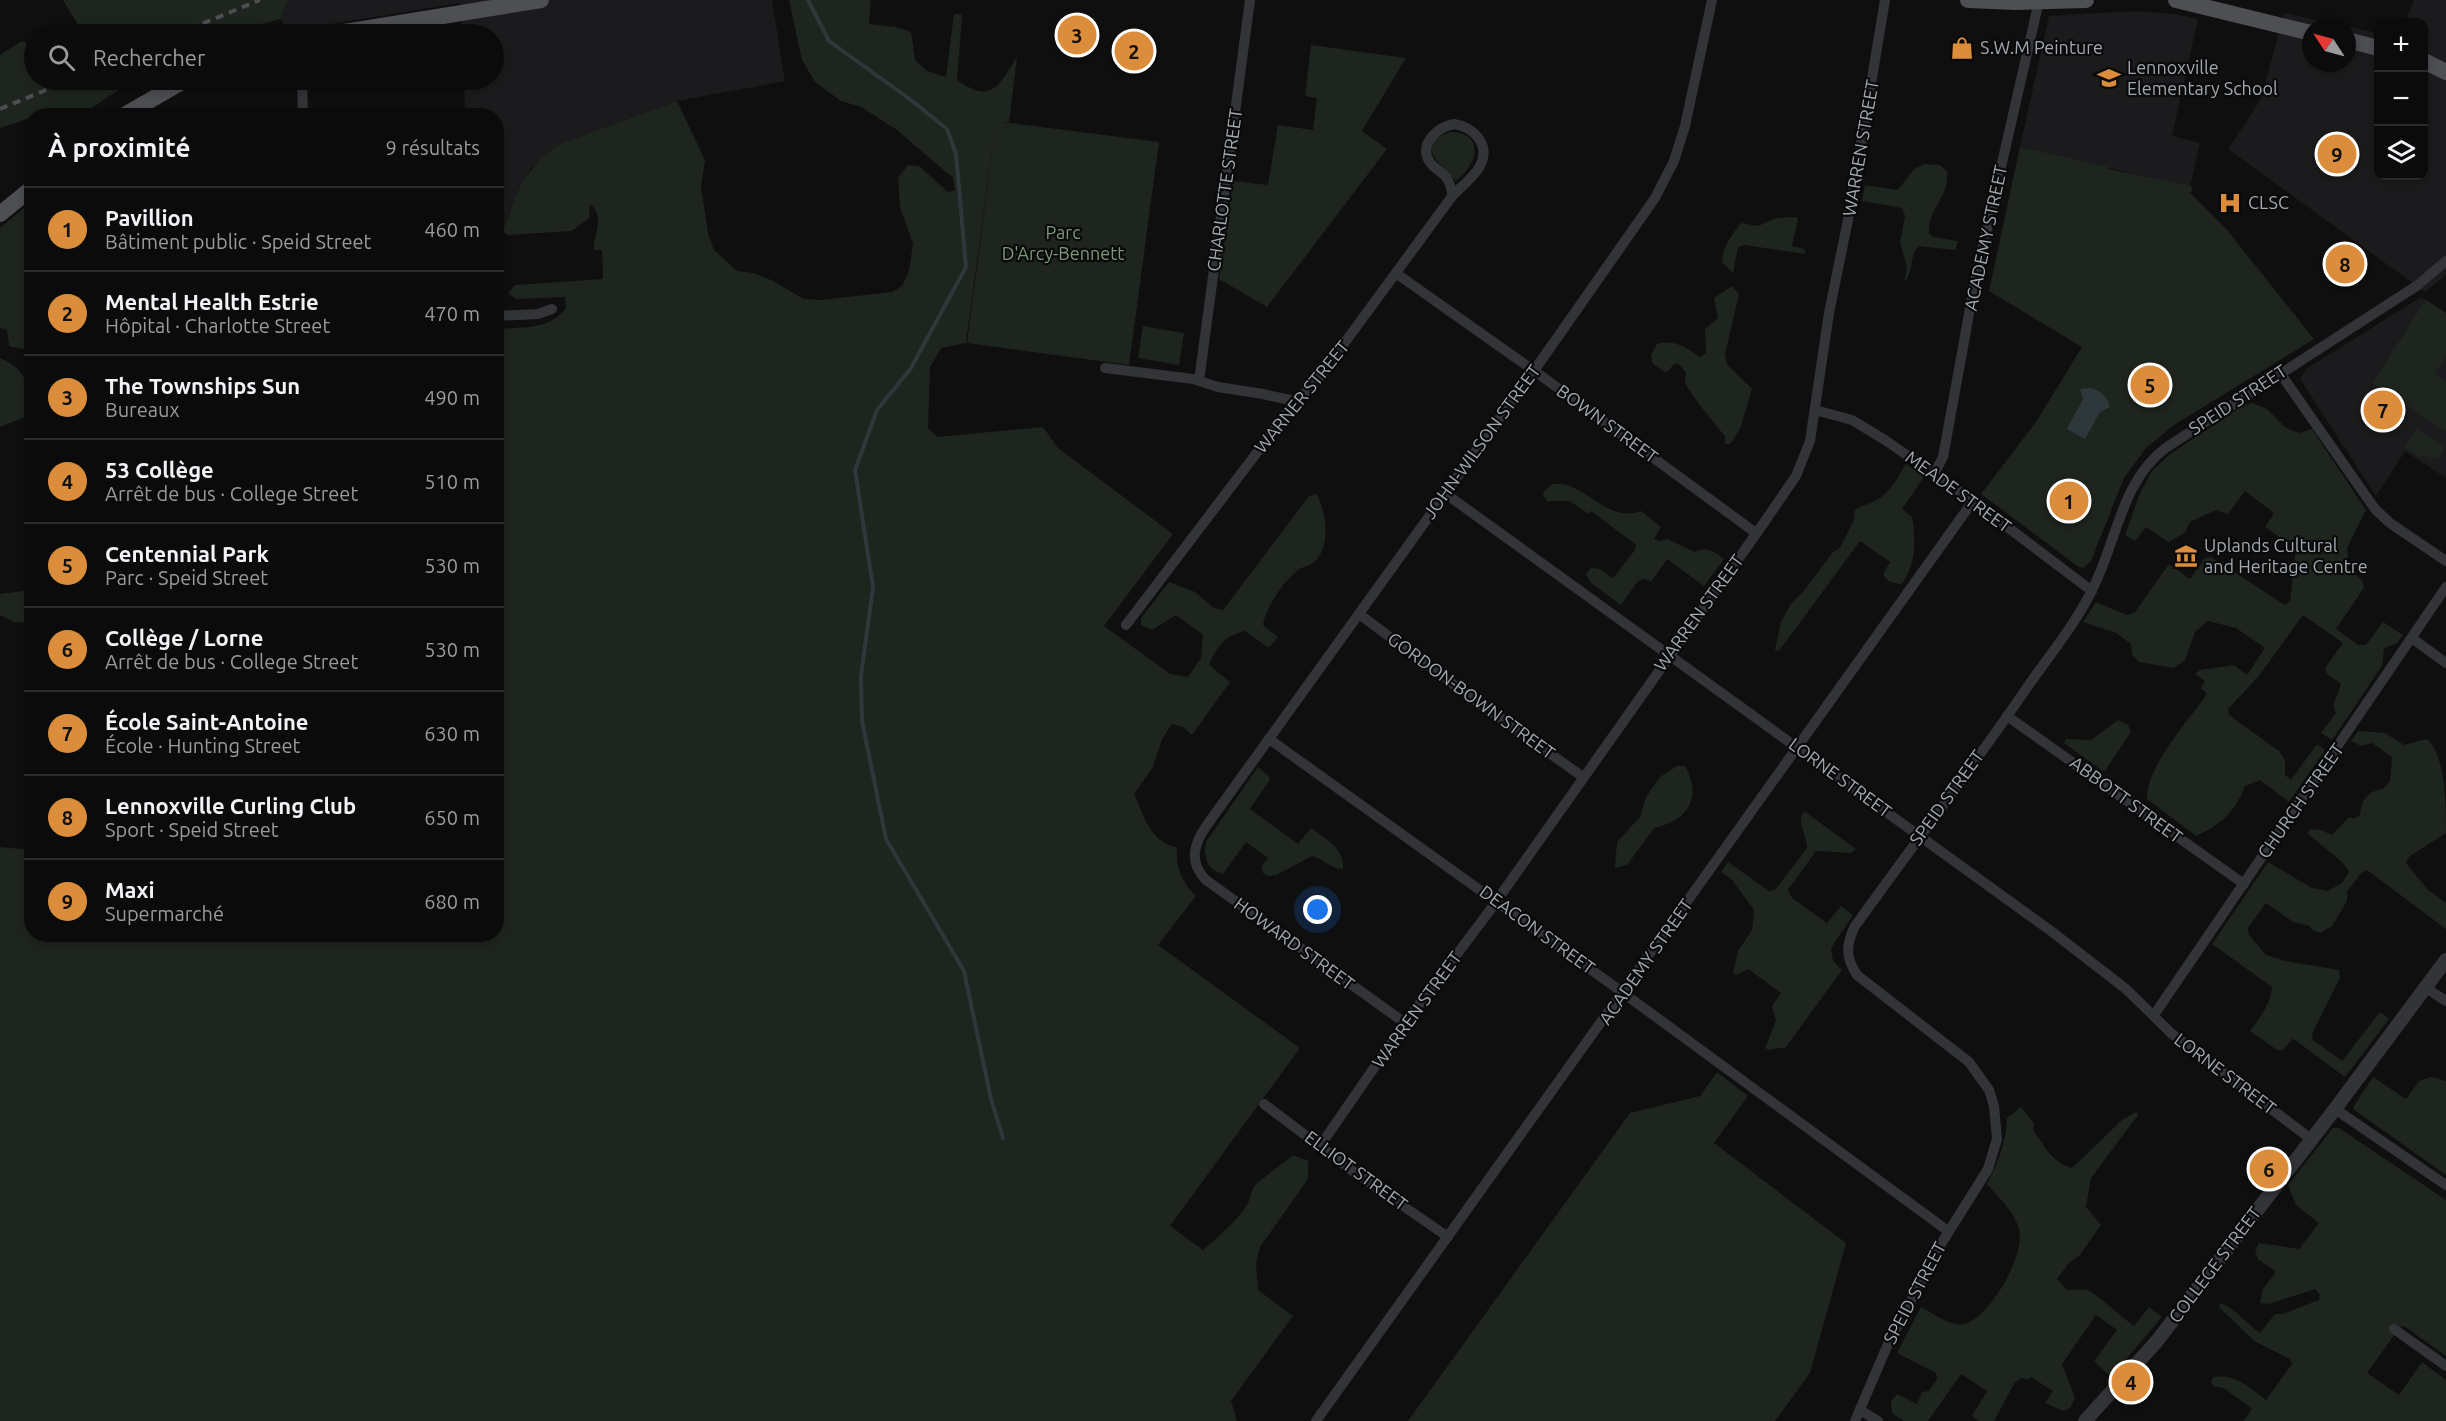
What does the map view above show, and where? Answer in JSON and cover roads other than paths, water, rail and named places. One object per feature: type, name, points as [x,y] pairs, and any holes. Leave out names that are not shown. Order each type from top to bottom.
[{"type":"main road","points":[[393,24],[541,0]]},
{"type":"main road","points":[[1968,0],[2086,0]]},
{"type":"main road","points":[[2176,0],[2302,31]]},
{"type":"main road","points":[[2356,42],[2374,47]]},
{"type":"main road","points":[[2428,63],[2446,72]]},
{"type":"main road","points":[[137,108],[168,90]]},
{"type":"main road","points":[[0,214],[24,194]]},
{"type":"street","name":"CHARLOTTE STREET","points":[[1199,381],[1251,0]]},
{"type":"street","name":"JOHN-WILSON STREET","points":[[1193,856],[1198,837],[1534,371],[1643,216],[1665,180],[1674,161],[1685,126],[1712,0]]},
{"type":"street","name":"WARREN STREET","points":[[1320,1146],[1405,1023],[1496,901],[1800,468],[1810,441],[1829,313],[1850,210],[1886,0]]},
{"type":"street","name":"ACADEMY STREET","points":[[1934,474],[1943,457],[1975,281],[2039,1]]},
{"type":"street","points":[[302,90],[303,108]]},
{"type":"street","name":"WARNER STREET","points":[[1126,625],[1294,401],[1318,379],[1453,195],[1479,167],[1483,150],[1478,136],[1464,126],[1454,124],[1439,129],[1428,142],[1426,149],[1429,162],[1447,178],[1453,195]]},
{"type":"street","name":"SPEID STREET","points":[[1855,1421],[1891,1337],[1948,1231],[1980,1183],[1994,1154],[1997,1122],[1989,1090],[1975,1069],[1957,1051],[1857,975],[1850,964],[1847,951],[1849,938],[1855,926],[2007,716],[2092,591],[2131,490],[2144,466],[2167,447],[2418,285],[2446,261]]},
{"type":"street","name":"BOWN STREET","points":[[1397,274],[1756,533]]},
{"type":"street","points":[[504,316],[538,314],[552,309]]},
{"type":"street","points":[[1105,368],[1199,381],[1218,387],[1294,401]]},
{"type":"street","points":[[2280,373],[2374,509],[2382,517],[2446,561]]},
{"type":"street","name":"MEADE STREET","points":[[1815,410],[1838,415],[1864,426],[1973,501],[2092,591]]},
{"type":"street","name":"LORNE STREET","points":[[1446,494],[2060,937],[2154,1015],[2184,1044],[2311,1139]]},
{"type":"street","name":"ACADEMY STREET","points":[[1316,1421],[1973,501]]},
{"type":"street","name":"CHURCH STREET","points":[[2154,1015],[2446,587]]},
{"type":"street","name":"GORDON-BOWN STREET","points":[[1359,614],[1583,777]]},
{"type":"street","points":[[2412,639],[2446,663]]},
{"type":"street","name":"ABBOTT STREET","points":[[2007,716],[2244,884]]},
{"type":"street","name":"DEACON STREET","points":[[1269,739],[1623,993],[1948,1231]]},
{"type":"street","name":"HOWARD STREET","points":[[1193,856],[1198,872],[1206,880],[1405,1023]]},
{"type":"street","name":"COLLEGE STREET","points":[[2085,1421],[2157,1341],[2446,960]]},
{"type":"street","points":[[2426,988],[2446,1001]]},
{"type":"street","name":"ELLIOT STREET","points":[[1264,1104],[1448,1237]]},
{"type":"street","points":[[2335,1109],[2446,1185]]},
{"type":"street","points":[[2394,1329],[2446,1366]]},
{"type":"street","points":[[1860,1410],[1878,1421]]},
{"type":"waterway","points":[[808,0],[829,41],[947,129],[956,154],[966,267],[911,368],[877,410],[855,470],[873,587],[861,676],[862,721],[886,839],[964,971],[991,1099],[1003,1138]]},
{"type":"railway","points":[[201,24],[260,0]]},
{"type":"railway","points":[[0,109],[46,90]]},
{"type":"place","name":"The Townships Sun","points":[[1077,35]]},
{"type":"place","name":"S.W.M Peinture","points":[[1962,48]]},
{"type":"place","name":"Mental Health Estrie","points":[[1134,51]]},
{"type":"place","name":"Lennoxville Elementary School","points":[[2109,78]]},
{"type":"place","name":"Maxi","points":[[2337,154]]},
{"type":"place","name":"CLSC","points":[[2230,203]]},
{"type":"place","name":"Lennoxville Curling Club","points":[[2345,264]]},
{"type":"place","name":"Centennial Park","points":[[2150,385]]},
{"type":"place","name":"École Saint-Antoine","points":[[2383,410]]},
{"type":"place","name":"Pavillion","points":[[2069,501]]},
{"type":"place","name":"Uplands Cultural and Heritage Centre","points":[[2186,556]]},
{"type":"place","name":"Collège / Lorne","points":[[2269,1169]]},
{"type":"place","name":"53 Collège","points":[[2131,1382]]},
{"type":"park label","name":"Parc D'Arcy-Bennett","points":[[1063,243]]}]
